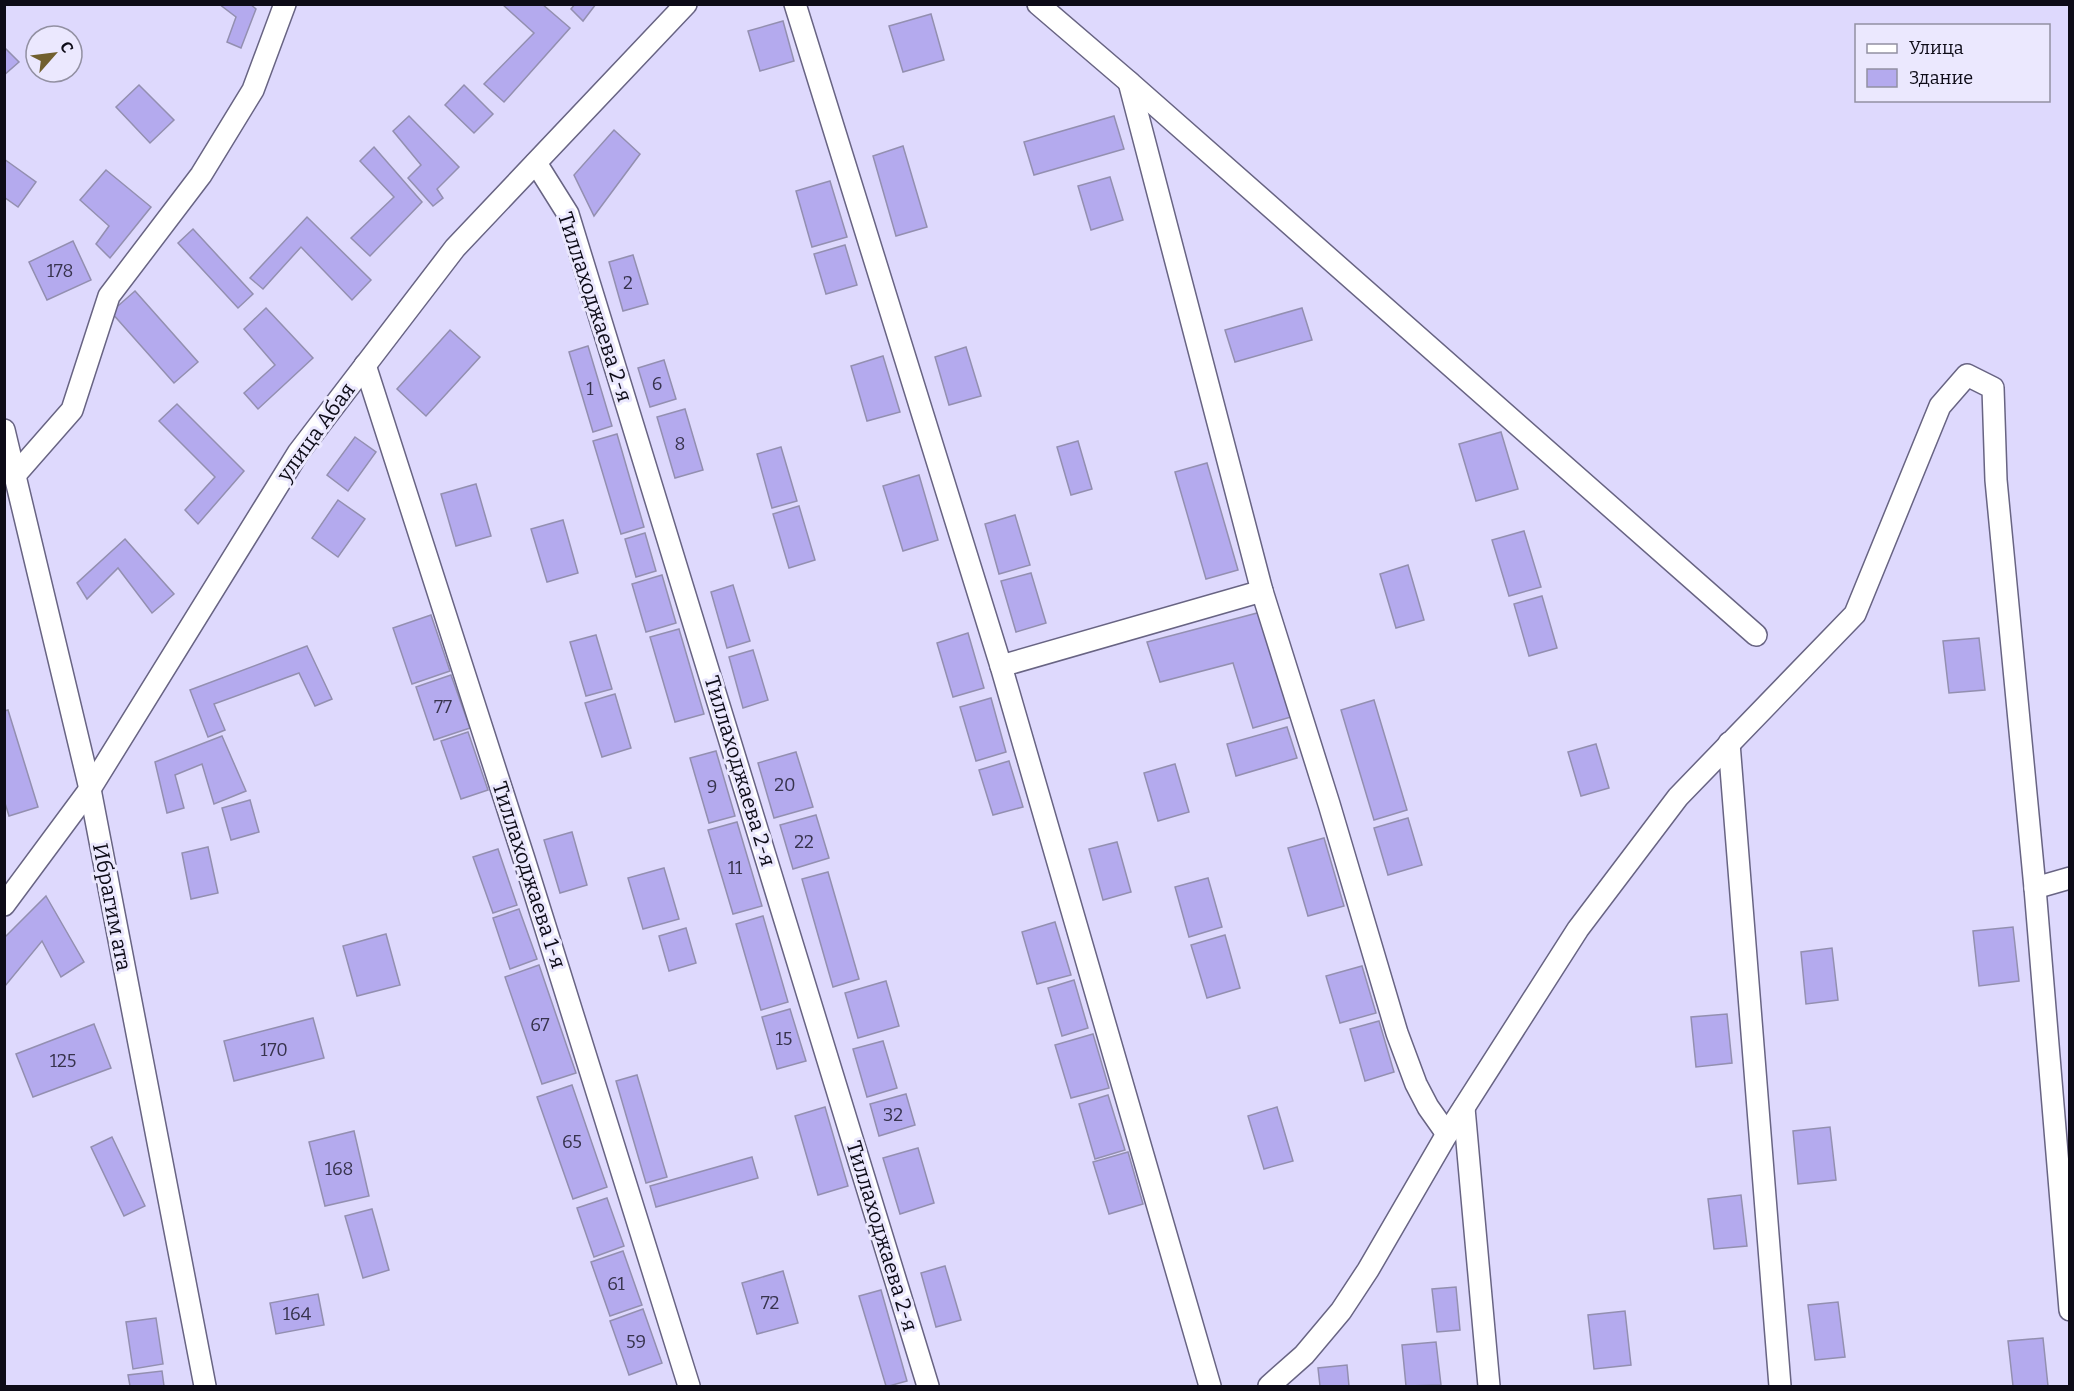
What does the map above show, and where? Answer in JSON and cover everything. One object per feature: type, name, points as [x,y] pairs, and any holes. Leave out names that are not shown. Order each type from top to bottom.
[{"type":"street","points":[[15,475],[72,410],[109,297],[201,175],[254,90],[285,4]]},
{"type":"street","name":"улица Абая","points":[[4,905],[90,789],[298,453],[455,248],[686,4]]},
{"type":"street","points":[[795,4],[1001,666],[1210,1386]]},
{"type":"street","points":[[1038,4],[1756,635]]},
{"type":"street","points":[[1129,82],[1262,591],[1329,804],[1397,1033],[1428,1107],[1448,1134]]},
{"type":"street","name":"Тиллаходжаева 2-я","points":[[536,163],[568,214],[928,1386]]},
{"type":"street","name":"Тиллаходжаева 1-я","points":[[365,365],[528,870],[690,1386]]},
{"type":"street","points":[[1269,1386],[1304,1355],[1341,1311],[1464,1108],[1578,929],[1678,797],[1855,614],[1940,406],[1967,375],[1993,388],[1996,480],[2035,888],[2070,1310]]},
{"type":"street","name":"Ибрагим ата","points":[[4,430],[90,789],[205,1386]]},
{"type":"street","points":[[1001,666],[1262,591]]},
{"type":"street","points":[[1729,743],[1780,1386]]},
{"type":"street","points":[[2035,888],[2070,878]]},
{"type":"street","points":[[1464,1108],[1489,1386]]},
{"type":"building","points":[[219,4],[250,4],[256,9],[241,48],[227,42],[236,17]]},
{"type":"building","points":[[502,4],[542,4],[570,28],[504,102],[484,84],[534,33]]},
{"type":"building","points":[[575,4],[596,4],[583,21],[571,9]]},
{"type":"building","points":[[931,14],[944,60],[903,72],[889,26]]},
{"type":"building","points":[[783,21],[794,61],[760,71],[748,31]]},
{"type":"building","points":[[4,47],[19,62],[4,75]]},
{"type":"building","points":[[139,85],[174,120],[150,143],[116,107]]},
{"type":"building","points":[[464,85],[493,114],[474,133],[445,105]]},
{"type":"building","points":[[409,116],[459,167],[437,189],[443,198],[433,206],[408,178],[421,165],[393,131]]},
{"type":"building","points":[[1114,116],[1124,149],[1034,175],[1024,142]]},
{"type":"building","points":[[614,130],[640,154],[594,216],[574,175]]},
{"type":"building","points":[[903,146],[927,227],[896,236],[873,156]]},
{"type":"building","points":[[374,147],[422,202],[370,256],[351,238],[394,197],[360,161]]},
{"type":"building","points":[[4,159],[36,182],[18,207],[4,197]]},
{"type":"building","points":[[106,170],[151,207],[110,258],[96,244],[109,226],[80,200]]},
{"type":"building","points":[[1110,177],[1123,220],[1091,230],[1078,186]]},
{"type":"building","points":[[830,181],[847,237],[812,247],[796,191]]},
{"type":"building","points":[[307,217],[371,280],[352,300],[301,247],[263,289],[250,278]]},
{"type":"building","points":[[193,229],[253,294],[238,308],[178,243]]},
{"type":"building","points":[[73,241],[91,280],[47,300],[29,262]]},
{"type":"building","points":[[845,245],[857,285],[826,294],[814,254]]},
{"type":"building","points":[[633,255],[648,304],[623,311],[609,262]]},
{"type":"building","points":[[135,291],[198,362],[174,383],[111,312]]},
{"type":"building","points":[[266,308],[313,358],[258,409],[244,393],[275,365],[244,329]]},
{"type":"building","points":[[1302,308],[1312,340],[1235,362],[1225,330]]},
{"type":"building","points":[[450,330],[480,357],[426,416],[397,389]]},
{"type":"building","points":[[588,346],[612,426],[593,432],[569,352]]},
{"type":"building","points":[[966,347],[981,396],[949,405],[935,357]]},
{"type":"building","points":[[883,356],[900,412],[867,421],[851,366]]},
{"type":"building","points":[[664,360],[676,399],[650,407],[638,368]]},
{"type":"building","points":[[177,404],[244,471],[198,524],[185,510],[215,477],[159,421]]},
{"type":"building","points":[[685,409],[703,470],[675,478],[657,417]]},
{"type":"building","points":[[1501,432],[1518,489],[1476,501],[1459,444]]},
{"type":"building","points":[[617,434],[644,527],[621,534],[593,441]]},
{"type":"building","points":[[355,437],[376,452],[348,491],[327,475]]},
{"type":"building","points":[[1078,441],[1092,489],[1071,495],[1057,447]]},
{"type":"building","points":[[781,447],[797,501],[772,508],[757,454]]},
{"type":"building","points":[[1207,463],[1238,570],[1206,579],[1175,472]]},
{"type":"building","points":[[919,475],[938,540],[903,551],[883,486]]},
{"type":"building","points":[[476,484],[491,536],[456,546],[441,494]]},
{"type":"building","points":[[338,500],[365,519],[338,557],[312,538]]},
{"type":"building","points":[[799,506],[815,560],[789,568],[773,514]]},
{"type":"building","points":[[1015,515],[1030,565],[999,574],[985,524]]},
{"type":"building","points":[[563,520],[578,573],[547,582],[531,529]]},
{"type":"building","points":[[1524,531],[1541,587],[1509,596],[1492,540]]},
{"type":"building","points":[[645,533],[656,571],[636,577],[625,539]]},
{"type":"building","points":[[125,539],[174,594],[152,613],[118,568],[87,599],[77,583]]},
{"type":"building","points":[[1408,565],[1424,620],[1396,628],[1380,574]]},
{"type":"building","points":[[1031,573],[1046,623],[1016,632],[1001,581]]},
{"type":"building","points":[[662,575],[676,623],[646,632],[632,584]]},
{"type":"building","points":[[733,585],[750,641],[727,648],[711,592]]},
{"type":"building","points":[[1542,596],[1557,648],[1529,656],[1514,604]]},
{"type":"building","points":[[1261,612],[1291,717],[1253,728],[1233,663],[1160,682],[1147,642]]},
{"type":"building","points":[[431,615],[450,671],[412,684],[393,628]]},
{"type":"building","points":[[679,629],[704,714],[675,722],[650,637]]},
{"type":"building","points":[[968,633],[984,688],[953,697],[937,643]]},
{"type":"building","points":[[596,635],[612,689],[586,696],[570,642]]},
{"type":"building","points":[[1979,638],[1985,690],[1949,693],[1943,641]]},
{"type":"building","points":[[307,646],[332,699],[315,706],[299,673],[214,704],[225,730],[208,737],[190,690]]},
{"type":"building","points":[[753,650],[768,700],[743,708],[729,657]]},
{"type":"building","points":[[451,675],[470,728],[434,740],[416,687]]},
{"type":"building","points":[[615,694],[631,748],[602,757],[585,703]]},
{"type":"building","points":[[991,698],[1006,752],[976,761],[960,707]]},
{"type":"building","points":[[1374,700],[1407,810],[1374,820],[1341,710]]},
{"type":"building","points":[[8,710],[38,807],[9,816],[4,800],[4,711]]},
{"type":"building","points":[[1287,727],[1297,758],[1236,776],[1227,744]]},
{"type":"building","points":[[468,732],[488,790],[461,799],[441,741]]},
{"type":"building","points":[[222,736],[246,791],[214,804],[202,764],[175,775],[184,808],[167,813],[155,762]]},
{"type":"building","points":[[1596,744],[1609,788],[1581,796],[1568,752]]},
{"type":"building","points":[[716,751],[735,816],[709,823],[690,758]]},
{"type":"building","points":[[796,752],[813,807],[774,818],[758,763]]},
{"type":"building","points":[[1009,761],[1023,807],[993,815],[979,770]]},
{"type":"building","points":[[1175,764],[1189,812],[1158,821],[1144,773]]},
{"type":"building","points":[[250,800],[259,832],[231,840],[222,808]]},
{"type":"building","points":[[816,815],[829,858],[793,869],[780,825]]},
{"type":"building","points":[[1408,818],[1422,865],[1388,875],[1374,828]]},
{"type":"building","points":[[737,822],[762,906],[733,914],[708,830]]},
{"type":"building","points":[[572,832],[587,885],[560,893],[544,840]]},
{"type":"building","points":[[1324,838],[1344,906],[1308,916],[1288,848]]},
{"type":"building","points":[[1117,842],[1131,892],[1103,900],[1089,849]]},
{"type":"building","points":[[208,847],[218,893],[191,899],[182,853]]},
{"type":"building","points":[[498,849],[517,905],[493,913],[473,857]]},
{"type":"building","points":[[664,868],[679,919],[643,929],[628,878]]},
{"type":"building","points":[[828,872],[859,979],[833,987],[802,879]]},
{"type":"building","points":[[1208,878],[1222,927],[1189,937],[1175,887]]},
{"type":"building","points":[[46,896],[84,962],[61,977],[42,941],[5,986],[4,938]]},
{"type":"building","points":[[519,909],[537,959],[510,969],[493,918]]},
{"type":"building","points":[[763,916],[788,1002],[761,1010],[736,924]]},
{"type":"building","points":[[1055,922],[1071,975],[1037,984],[1022,932]]},
{"type":"building","points":[[2013,927],[2019,981],[1979,986],[1973,931]]},
{"type":"building","points":[[686,928],[696,963],[669,971],[659,936]]},
{"type":"building","points":[[386,934],[400,985],[357,996],[343,946]]},
{"type":"building","points":[[1225,935],[1240,988],[1207,998],[1191,945]]},
{"type":"building","points":[[1832,948],[1838,1000],[1806,1004],[1801,952]]},
{"type":"building","points":[[539,965],[576,1073],[542,1084],[505,977]]},
{"type":"building","points":[[1362,966],[1376,1013],[1340,1023],[1326,976]]},
{"type":"building","points":[[1074,980],[1088,1028],[1062,1036],[1048,988]]},
{"type":"building","points":[[886,981],[899,1026],[858,1038],[845,993]]},
{"type":"building","points":[[790,1009],[806,1061],[777,1069],[762,1017]]},
{"type":"building","points":[[1727,1014],[1732,1063],[1696,1067],[1691,1017]]},
{"type":"building","points":[[313,1018],[324,1058],[234,1081],[224,1041]]},
{"type":"building","points":[[1379,1021],[1394,1072],[1365,1081],[1350,1029]]},
{"type":"building","points":[[94,1024],[111,1068],[33,1097],[16,1054]]},
{"type":"building","points":[[1093,1034],[1109,1088],[1071,1098],[1055,1045]]},
{"type":"building","points":[[883,1041],[897,1088],[867,1097],[853,1049]]},
{"type":"building","points":[[637,1075],[667,1177],[646,1183],[616,1081]]},
{"type":"building","points":[[572,1085],[607,1187],[573,1199],[537,1097]]},
{"type":"building","points":[[906,1094],[915,1125],[879,1136],[870,1104]]},
{"type":"building","points":[[1108,1095],[1125,1150],[1095,1159],[1079,1104]]},
{"type":"building","points":[[825,1107],[848,1186],[818,1195],[795,1116]]},
{"type":"building","points":[[1277,1107],[1293,1161],[1264,1169],[1248,1116]]},
{"type":"building","points":[[1830,1127],[1836,1180],[1798,1184],[1793,1131]]},
{"type":"building","points":[[354,1131],[369,1196],[325,1206],[309,1142]]},
{"type":"building","points":[[112,1137],[145,1206],[124,1216],[91,1147]]},
{"type":"building","points":[[918,1148],[934,1203],[900,1214],[883,1158]]},
{"type":"building","points":[[1128,1152],[1143,1204],[1109,1214],[1093,1162]]},
{"type":"building","points":[[752,1157],[758,1178],[656,1207],[650,1186]]},
{"type":"building","points":[[1741,1195],[1747,1246],[1714,1249],[1708,1199]]},
{"type":"building","points":[[607,1198],[624,1246],[594,1257],[577,1208]]},
{"type":"building","points":[[372,1209],[389,1270],[363,1278],[345,1216]]},
{"type":"building","points":[[623,1251],[642,1305],[610,1316],[591,1262]]},
{"type":"building","points":[[945,1266],[961,1320],[936,1327],[921,1273]]},
{"type":"building","points":[[783,1271],[798,1323],[757,1334],[742,1283]]},
{"type":"building","points":[[1456,1287],[1460,1330],[1437,1332],[1432,1289]]},
{"type":"building","points":[[881,1290],[907,1381],[889,1386],[886,1386],[859,1296]]},
{"type":"building","points":[[318,1294],[324,1325],[276,1334],[270,1303]]},
{"type":"building","points":[[1838,1302],[1845,1357],[1815,1360],[1808,1305]]},
{"type":"building","points":[[643,1309],[662,1363],[629,1375],[610,1321]]},
{"type":"building","points":[[1625,1311],[1631,1365],[1594,1369],[1588,1315]]},
{"type":"building","points":[[156,1318],[163,1364],[133,1369],[126,1322]]},
{"type":"building","points":[[2043,1338],[2048,1386],[2013,1386],[2008,1341]]},
{"type":"building","points":[[1436,1342],[1441,1385],[1406,1386],[1402,1345]]},
{"type":"building","points":[[1347,1365],[1349,1386],[1320,1386],[1318,1368]]},
{"type":"building","points":[[162,1371],[164,1386],[130,1386],[128,1375]]}]
